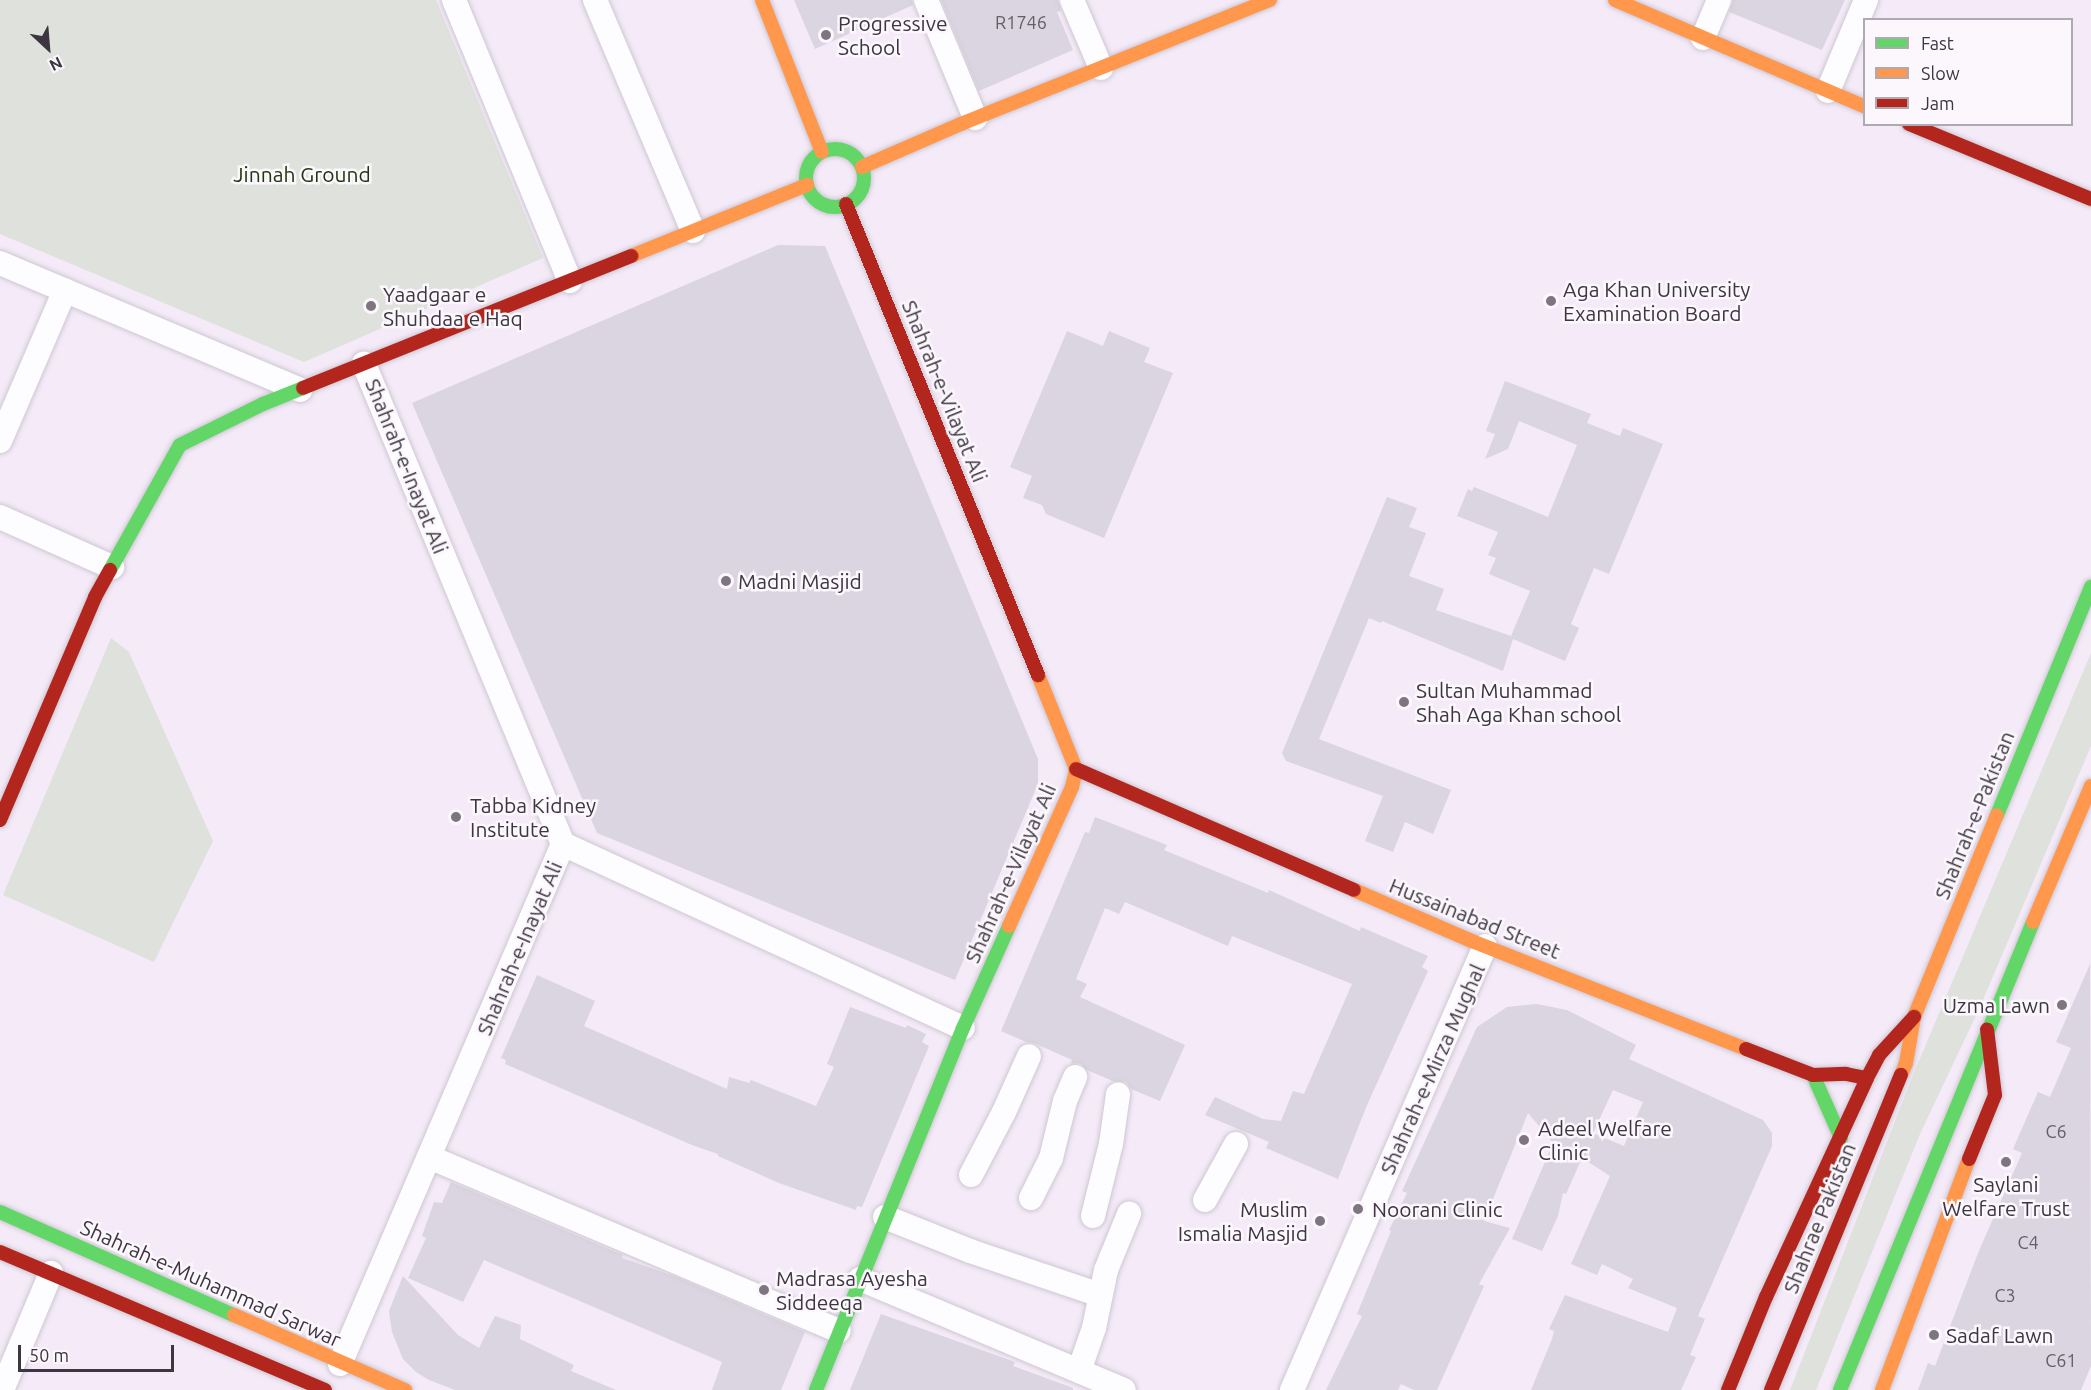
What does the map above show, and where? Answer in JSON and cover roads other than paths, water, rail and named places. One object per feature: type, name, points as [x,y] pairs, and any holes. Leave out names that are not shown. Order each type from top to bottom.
[{"type":"main road","points":[[762,0],[822,152]]},
{"type":"main road","points":[[862,167],[975,118],[1270,0]]},
{"type":"main road","points":[[1615,0],[1863,106]]},
{"type":"main road","points":[[1914,126],[2091,199]]},
{"type":"main road","points":[[842,150],[857,159],[862,167],[863,184],[854,200],[837,207],[818,201],[807,185],[808,166],[822,152],[842,150]]},
{"type":"main road","points":[[0,820],[95,597],[180,445],[300,390],[807,185]]},
{"type":"main road","name":"Shahrah-e-Vilayat Ali","points":[[816,1390],[963,1028],[1065,804],[1076,769],[846,204]]},
{"type":"main road","name":"Shahrah-e-Pakistan","points":[[1906,1063],[1914,1017],[2091,587]]},
{"type":"main road","name":"Hussainabad Street","points":[[1076,769],[1485,946],[1813,1075],[1846,1074],[1867,1078]]},
{"type":"main road","points":[[1839,1390],[1968,1083],[1987,1029],[2091,786]]},
{"type":"main road","points":[[1728,1390],[1766,1297],[1867,1078],[1879,1055],[1914,1017]]},
{"type":"main road","points":[[1882,1390],[1950,1204],[1995,1095],[1987,1029]]},
{"type":"main road","name":"Shahrae Pakistan","points":[[1771,1390],[1906,1063]]},
{"type":"main road","points":[[1813,1075],[1841,1138]]},
{"type":"main road","name":"Shahrah-e-Muhammad Sarwar","points":[[0,1212],[340,1364],[405,1390]]},
{"type":"main road","points":[[0,1252],[324,1390]]},
{"type":"street","points":[[454,0],[570,281]]},
{"type":"street","points":[[595,0],[693,231]]},
{"type":"street","points":[[926,0],[975,118]]},
{"type":"street","points":[[1072,0],[1101,68]]},
{"type":"street","points":[[1703,38],[1719,0]]},
{"type":"street","points":[[1828,91],[1866,0]]},
{"type":"street","points":[[0,263],[300,390]]},
{"type":"street","points":[[0,441],[64,290]]},
{"type":"street","name":"Shahrah-e-Inayat Ali","points":[[340,1364],[564,844],[364,364]]},
{"type":"street","points":[[0,517],[112,567]]},
{"type":"street","points":[[564,844],[963,1028]]},
{"type":"street","name":"Shahrah-e-Mirza Mughal","points":[[1292,1390],[1485,946]]},
{"type":"street","points":[[971,1175],[1029,1056]]},
{"type":"street","points":[[1031,1198],[1051,1158],[1065,1101],[1075,1077]]},
{"type":"street","points":[[1093,1216],[1111,1143],[1118,1094]]},
{"type":"street","points":[[1205,1200],[1236,1144]]},
{"type":"street","points":[[429,1157],[839,1331]]},
{"type":"street","points":[[1079,1371],[1094,1328],[1106,1270],[1129,1214]]},
{"type":"street","points":[[885,1217],[970,1251],[1100,1295]]},
{"type":"street","points":[[2,1390],[51,1273]]},
{"type":"street","points":[[860,1279],[1124,1390]]},
{"type":"place","name":"Progressive School","points":[[826,35]]},
{"type":"place","name":"Aga Khan University Examination Board","points":[[1551,301]]},
{"type":"place","name":"Yaadgaar e Shuhdaa e Haq","points":[[371,306]]},
{"type":"place","name":"Madni Masjid","points":[[726,581]]},
{"type":"place","name":"Sultan Muhammad Shah Aga Khan school","points":[[1404,702]]},
{"type":"place","name":"Tabba Kidney Institute","points":[[456,817]]},
{"type":"place","name":"Uzma Lawn","points":[[2062,1005]]},
{"type":"place","name":"Adeel Welfare Clinic","points":[[1524,1140]]},
{"type":"place","name":"Saylani Welfare Trust","points":[[2006,1162]]},
{"type":"place","name":"Noorani Clinic","points":[[1358,1209]]},
{"type":"place","name":"Muslim Ismalia Masjid","points":[[1320,1221]]},
{"type":"place","name":"Madrasa Ayesha Siddeeqa","points":[[764,1290]]},
{"type":"place","name":"Sadaf Lawn","points":[[1934,1335]]},
{"type":"park label","name":"Jinnah Ground","points":[[302,174]]}]
